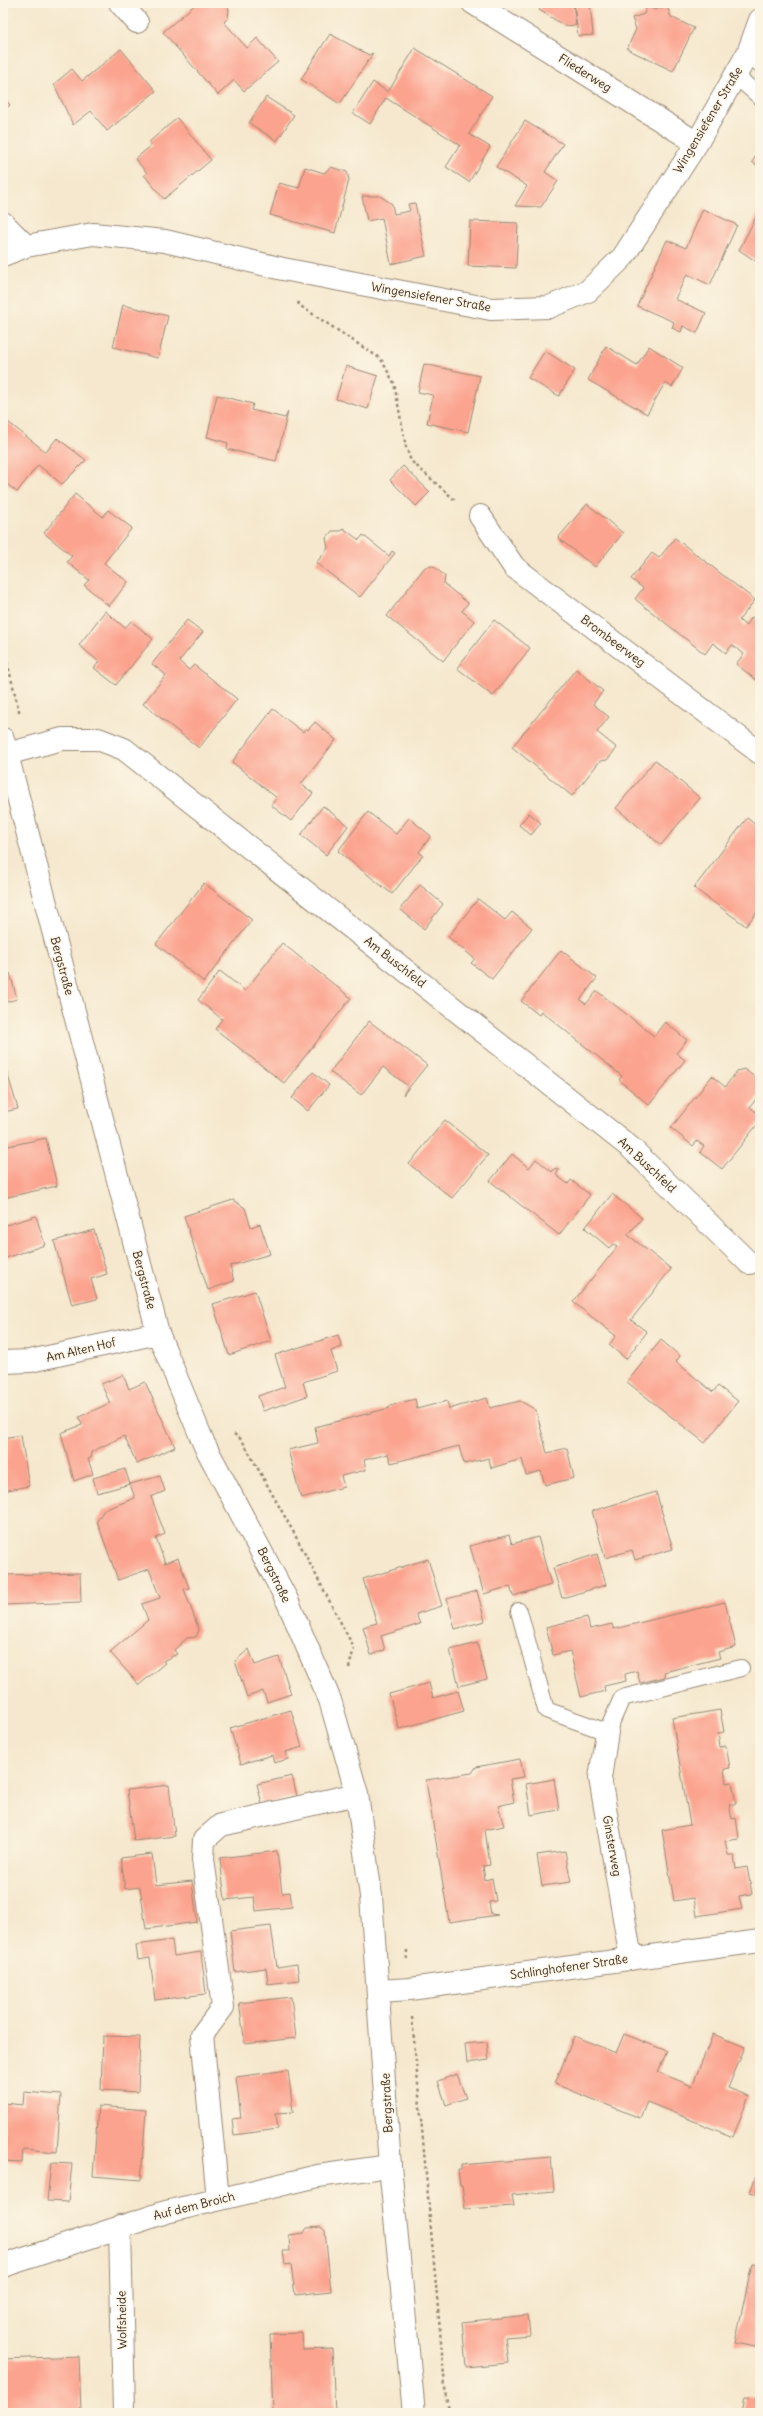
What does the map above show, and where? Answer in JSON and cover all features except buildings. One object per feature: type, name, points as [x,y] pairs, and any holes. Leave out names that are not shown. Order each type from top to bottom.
[{"type":"street","points":[[120,3],[137,22]]},
{"type":"street","name":"Fliederweg","points":[[473,3],[697,142]]},
{"type":"street","name":"Wingensiefener Straße","points":[[3,255],[26,246],[93,234],[165,241],[283,269],[491,309],[549,307],[588,291],[623,257],[697,142],[735,76],[754,59],[760,20]]},
{"type":"street","points":[[3,223],[26,246]]},
{"type":"street","name":"Brombeerweg","points":[[480,516],[514,567],[760,753]]},
{"type":"street","name":"Am Buschfeld","points":[[5,747],[62,739],[98,739],[124,749],[631,1148],[749,1263]]},
{"type":"street","name":"Bergstraße","points":[[5,747],[158,1333],[204,1444],[283,1594],[330,1700],[357,1794],[371,1896],[379,1991],[390,2166],[414,2413]]},
{"type":"street","name":"Am Alten Hof","points":[[3,1362],[30,1361],[158,1333]]},
{"type":"street","name":"Ginsterweg","points":[[607,1732],[600,1778],[630,1959]]},
{"type":"street","points":[[218,2199],[202,2035],[223,2007],[203,1858],[204,1840],[222,1825],[357,1794]]},
{"type":"street","name":"Schlinghofener Straße","points":[[379,1991],[410,1989],[760,1941]]},
{"type":"street","name":"Auf dem Broich","points":[[3,2266],[166,2212],[318,2176],[390,2166]]},
{"type":"street","name":"Wolfsheide","points":[[120,2226],[124,2413]]},
{"type":"lane","points":[[735,76],[760,97]]},
{"type":"lane","points":[[519,1611],[546,1710],[607,1732],[622,1698],[741,1668]]},
{"type":"path","points":[[299,305],[381,359],[394,383],[406,447],[411,461],[455,501],[480,516]]}]
